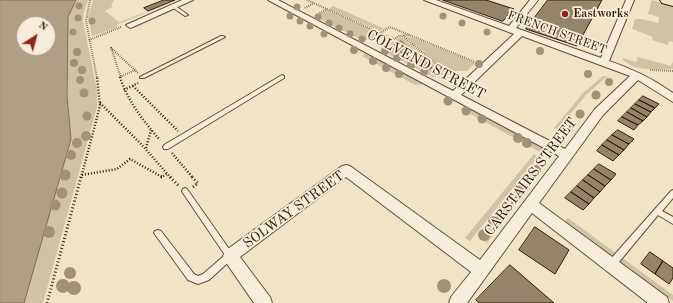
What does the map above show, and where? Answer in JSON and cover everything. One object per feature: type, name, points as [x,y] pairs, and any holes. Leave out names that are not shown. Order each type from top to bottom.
[{"type":"main road","points":[[666,0],[673,2]]},
{"type":"street","points":[[130,24],[189,0]]},
{"type":"street","name":"COLVEND STREET","points":[[272,0],[567,155]]},
{"type":"street","name":"FRENCH STREET","points":[[428,0],[637,75],[673,98]]},
{"type":"street","points":[[454,96],[486,65],[515,31],[534,0]]},
{"type":"street","points":[[604,62],[630,0]]},
{"type":"street","name":"CARSTAIRS STREET","points":[[457,303],[599,112],[637,75]]},
{"type":"street","name":"SOLWAY STREET","points":[[264,303],[230,256],[346,170],[481,270]]},
{"type":"street","points":[[530,204],[661,303]]},
{"type":"lane","points":[[173,6],[186,15]]},
{"type":"lane","points":[[142,77],[223,37]]},
{"type":"lane","points":[[166,147],[282,77]]},
{"type":"lane","points":[[158,233],[191,277],[198,280],[206,277],[230,256],[185,191]]},
{"type":"lane","points":[[611,265],[673,192]]},
{"type":"lane","points":[[657,211],[673,221]]},
{"type":"path","points":[[47,303],[82,175],[100,102],[86,18],[90,0]]},
{"type":"path","points":[[308,0],[395,39]]},
{"type":"path","points":[[380,33],[390,26],[486,65]]},
{"type":"path","points":[[89,40],[120,27]]},
{"type":"path","points":[[374,53],[399,36],[411,35]]},
{"type":"path","points":[[403,36],[462,88]]},
{"type":"path","points":[[100,102],[146,148],[185,191],[198,183],[151,130],[124,90],[111,48],[145,80],[124,90]]},
{"type":"path","points":[[120,77],[135,70]]},
{"type":"path","points":[[133,86],[183,137]]},
{"type":"path","points":[[146,148],[151,130]]},
{"type":"path","points":[[82,175],[117,169],[130,159],[162,177],[168,173]]},
{"type":"shaded area","points":[[0,0],[76,0],[68,17],[67,96],[71,139],[24,303],[0,303]]},
{"type":"shaded area","points":[[76,0],[88,0],[83,21],[97,90],[97,107],[43,303],[24,303],[71,139],[67,96],[68,17]]},
{"type":"shaded area","points":[[93,0],[114,0],[111,6],[113,7],[105,11],[119,22],[168,4],[116,25],[118,27],[92,36],[88,17]]},
{"type":"shaded area","points":[[652,0],[673,7],[673,42],[669,41],[668,45],[652,40],[653,37],[632,29],[635,19],[658,23],[659,17],[648,14]]},
{"type":"shaded area","points":[[333,6],[383,28],[391,24],[380,31],[329,9]]},
{"type":"shaded area","points":[[327,10],[378,33],[364,41],[315,17]]},
{"type":"shaded area","points":[[402,37],[448,77],[433,77],[381,50]]},
{"type":"shaded area","points":[[406,37],[411,37],[475,63],[467,71],[445,71]]},
{"type":"shaded area","points":[[401,41],[432,68],[430,69],[392,47]]},
{"type":"shaded area","points":[[366,53],[424,84],[415,85],[362,56]]},
{"type":"shaded area","points":[[638,57],[671,66],[672,62],[673,69],[639,68],[622,59],[636,62]]},
{"type":"shaded area","points":[[603,76],[609,77],[605,78],[586,95],[557,130],[554,128],[583,93]]},
{"type":"shaded area","points":[[465,105],[546,149],[542,153],[461,109]]},
{"type":"shaded area","points":[[534,154],[538,157],[470,241],[465,238]]},
{"type":"shaded area","points":[[523,184],[530,188],[516,205],[509,201]]},
{"type":"shaded area","points":[[507,204],[514,208],[487,243],[480,238]]},
{"type":"shaded area","points":[[568,218],[673,295],[673,301],[565,221]]},
{"type":"building","points":[[164,0],[175,0],[148,11],[144,8]]},
{"type":"building","points":[[443,0],[486,0],[514,9],[503,21]]},
{"type":"building","name":"Eastworks","points":[[548,0],[602,0],[577,46],[526,29]]},
{"type":"building","points":[[643,96],[659,104],[655,108],[639,100]]},
{"type":"building","points":[[639,100],[655,108],[651,112],[635,104]]},
{"type":"building","points":[[635,104],[651,112],[647,117],[631,108]]},
{"type":"building","points":[[631,108],[647,117],[643,121],[627,112]]},
{"type":"building","points":[[627,112],[643,121],[638,125],[622,117]]},
{"type":"building","points":[[622,117],[638,125],[634,130],[618,121]]},
{"type":"building","points":[[618,130],[634,139],[629,144],[612,135]]},
{"type":"building","points":[[612,135],[629,144],[624,150],[607,140]]},
{"type":"building","points":[[607,140],[624,150],[619,155],[602,145]]},
{"type":"building","points":[[602,145],[619,155],[613,161],[597,151]]},
{"type":"building","points":[[599,164],[616,174],[611,180],[594,169]]},
{"type":"building","points":[[594,169],[611,180],[605,186],[588,175]]},
{"type":"building","points":[[588,175],[605,186],[600,192],[583,180]]},
{"type":"building","points":[[583,180],[600,192],[594,198],[577,186]]},
{"type":"building","points":[[577,186],[594,198],[589,204],[571,192]]},
{"type":"building","points":[[571,192],[589,204],[583,210],[565,198]]},
{"type":"building","points":[[535,227],[569,250],[555,274],[519,250]]},
{"type":"building","points":[[650,252],[663,261],[655,274],[641,264]]},
{"type":"building","points":[[663,261],[673,268],[673,278],[669,284],[655,274]]},
{"type":"building","points":[[510,265],[554,303],[479,303],[476,300]]},
{"type":"place","name":"Eastworks","points":[[565,14]]}]
